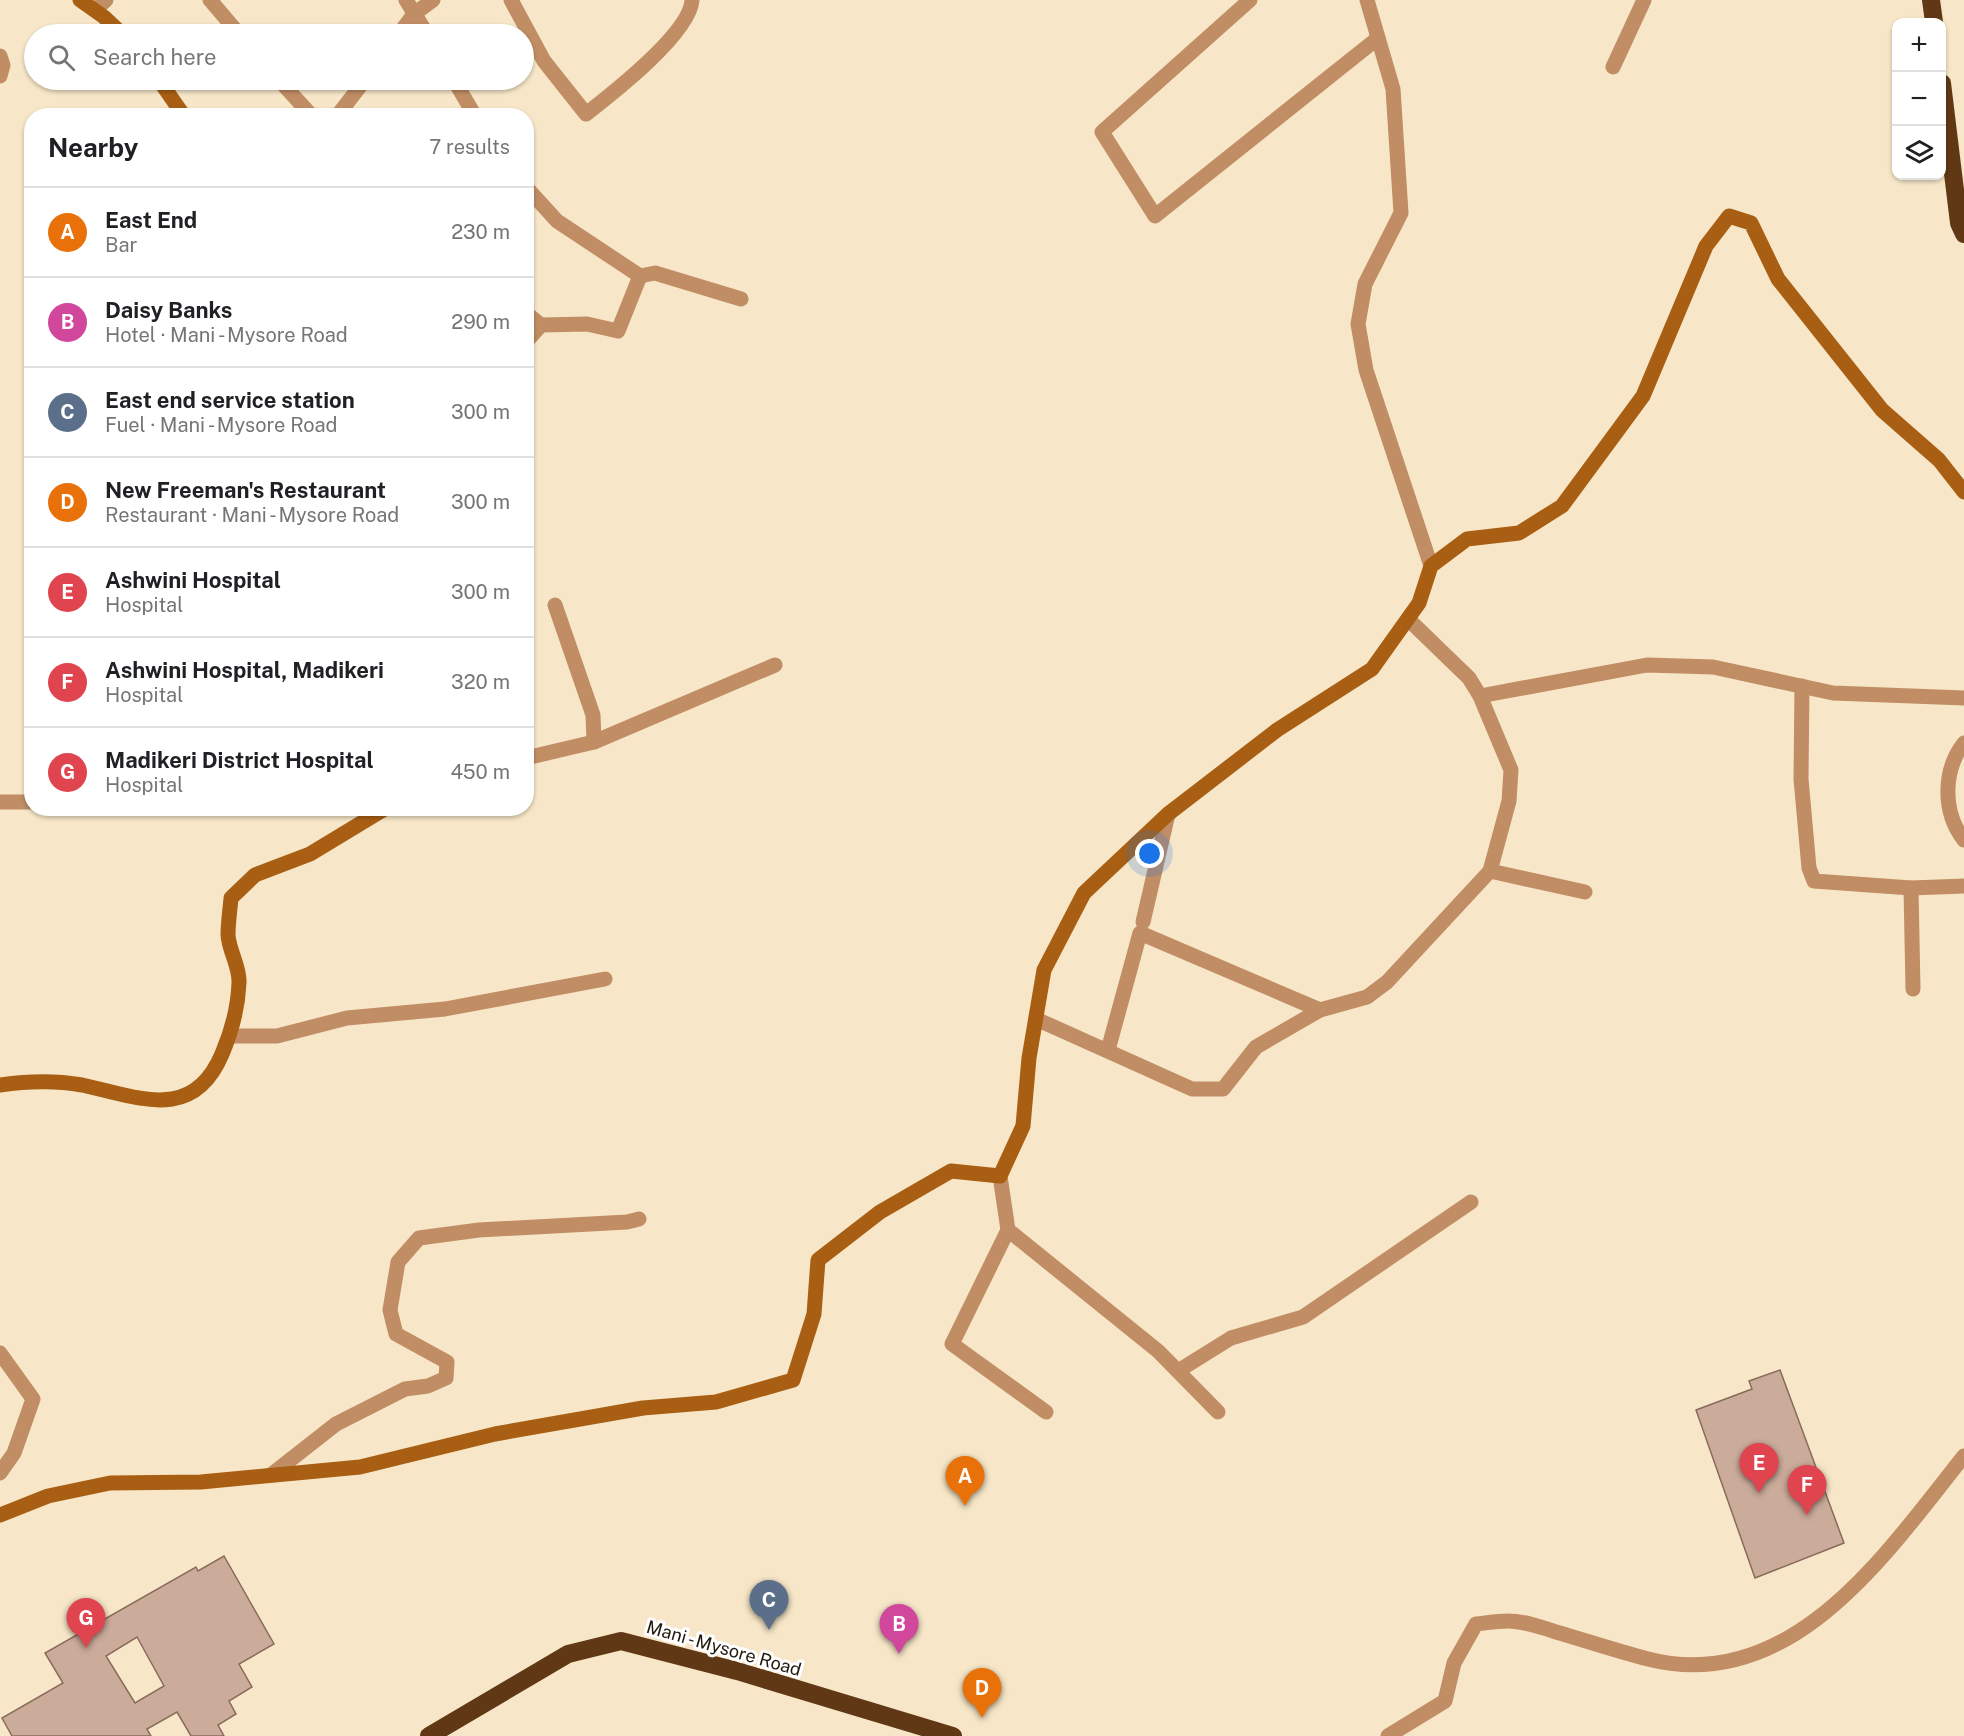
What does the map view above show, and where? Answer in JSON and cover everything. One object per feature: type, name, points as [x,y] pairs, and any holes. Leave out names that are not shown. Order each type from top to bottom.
[{"type":"highway","points":[[1931,0],[1933,18]]},
{"type":"highway","points":[[1946,122],[1959,223],[1964,234]]},
{"type":"highway","name":"Mani - Mysore Road","points":[[429,1736],[568,1654],[621,1641],[737,1671],[953,1736]]},
{"type":"street","points":[[80,0],[100,5],[114,24]]},
{"type":"street","points":[[210,0],[230,24]]},
{"type":"street","points":[[410,7],[433,0]]},
{"type":"street","points":[[511,0],[524,24]]},
{"type":"street","points":[[534,43],[544,61],[586,114],[662,48],[691,9],[692,0]]},
{"type":"street","points":[[1250,0],[1102,132],[1155,216],[1378,38]]},
{"type":"street","points":[[1367,0],[1393,89],[1401,213],[1365,284],[1358,324],[1366,370],[1431,566]]},
{"type":"street","points":[[1613,67],[1644,0]]},
{"type":"street","points":[[403,24],[410,7]]},
{"type":"street","points":[[410,7],[421,24]]},
{"type":"street","points":[[0,56],[3,65],[0,76]]},
{"type":"street","points":[[166,90],[178,108]]},
{"type":"street","points":[[288,90],[305,108]]},
{"type":"street","points":[[343,108],[357,90]]},
{"type":"street","points":[[460,90],[470,108]]},
{"type":"street","points":[[534,196],[557,221],[640,276],[655,273],[741,300]]},
{"type":"street","points":[[1046,1412],[952,1344],[1008,1230],[1000,1176],[1023,1126],[1044,970],[1084,893],[1168,814],[1277,730],[1372,669],[1419,603],[1431,566],[1467,539],[1519,532],[1562,506],[1643,396],[1706,246],[1729,216],[1751,223],[1778,279],[1882,410],[1939,460],[1964,492]]},
{"type":"street","points":[[534,319],[541,325],[587,324],[618,331],[640,276]]},
{"type":"street","points":[[534,333],[541,325]]},
{"type":"street","points":[[555,605],[593,715],[594,742]]},
{"type":"street","points":[[1036,1018],[1192,1089],[1223,1089],[1256,1047],[1320,1010],[1367,997],[1387,982],[1490,871],[1509,801],[1511,770],[1480,696],[1469,678],[1408,619]]},
{"type":"street","points":[[534,756],[594,742],[775,664]]},
{"type":"street","points":[[1480,696],[1647,665],[1713,667],[1833,693],[1964,698]]},
{"type":"street","points":[[1802,686],[1801,779],[1809,868],[1814,881],[1911,888],[1964,886]]},
{"type":"street","points":[[1964,743],[1954,756],[1947,792],[1956,830],[1964,840]]},
{"type":"street","points":[[0,802],[24,802]]},
{"type":"street","points":[[1143,922],[1168,814]]},
{"type":"street","points":[[0,1085],[32,1080],[80,1085],[132,1098],[159,1101],[192,1094],[214,1074],[230,1036],[239,982],[228,936],[231,898],[255,875],[310,854],[373,816]]},
{"type":"street","points":[[1490,871],[1586,892]]},
{"type":"street","points":[[1911,888],[1913,989]]},
{"type":"street","points":[[1108,1050],[1140,933],[1320,1010]]},
{"type":"street","points":[[230,1036],[277,1036],[347,1018],[445,1009],[605,979]]},
{"type":"street","points":[[0,1515],[48,1496],[110,1483],[201,1482],[360,1467],[495,1434],[643,1408],[716,1402],[793,1380],[814,1314],[818,1260],[880,1212],[951,1171],[1000,1176]]},
{"type":"street","points":[[1178,1371],[1231,1338],[1303,1317],[1471,1202]]},
{"type":"street","points":[[271,1475],[336,1424],[405,1389],[428,1386],[446,1378],[447,1362],[396,1334],[390,1310],[398,1262],[419,1238],[479,1230],[627,1222],[639,1219]]},
{"type":"street","points":[[1008,1230],[1158,1351],[1218,1412]]},
{"type":"street","points":[[0,1353],[33,1399],[14,1453],[0,1473]]},
{"type":"street","points":[[1388,1736],[1445,1701],[1454,1663],[1476,1624],[1509,1621],[1531,1624],[1651,1659],[1700,1667],[1756,1654],[1803,1630],[1851,1591],[1964,1456]]},
{"type":"building","points":[[1780,1370],[1844,1543],[1755,1578],[1696,1410],[1752,1389],[1749,1381]]},
{"type":"building","points":[[224,1556],[274,1644],[239,1664],[252,1687],[229,1701],[236,1714],[218,1725],[224,1736],[191,1736],[177,1712],[147,1729],[151,1736],[12,1736],[2,1718],[63,1683],[45,1653],[196,1567],[198,1571]],"holes":[[[137,1637],[164,1686],[135,1703],[106,1656]]]},
{"type":"place","name":"Ashwini Hospital","points":[[1759,1493]]},
{"type":"place","name":"East End","points":[[965,1506]]},
{"type":"place","name":"Ashwini Hospital, Madikeri","points":[[1807,1515]]},
{"type":"place","name":"East end service station","points":[[769,1630]]},
{"type":"place","name":"Madikeri District Hospital","points":[[86,1648]]},
{"type":"place","name":"Daisy Banks","points":[[899,1654]]},
{"type":"place","name":"New Freeman's Restaurant","points":[[982,1718]]}]
